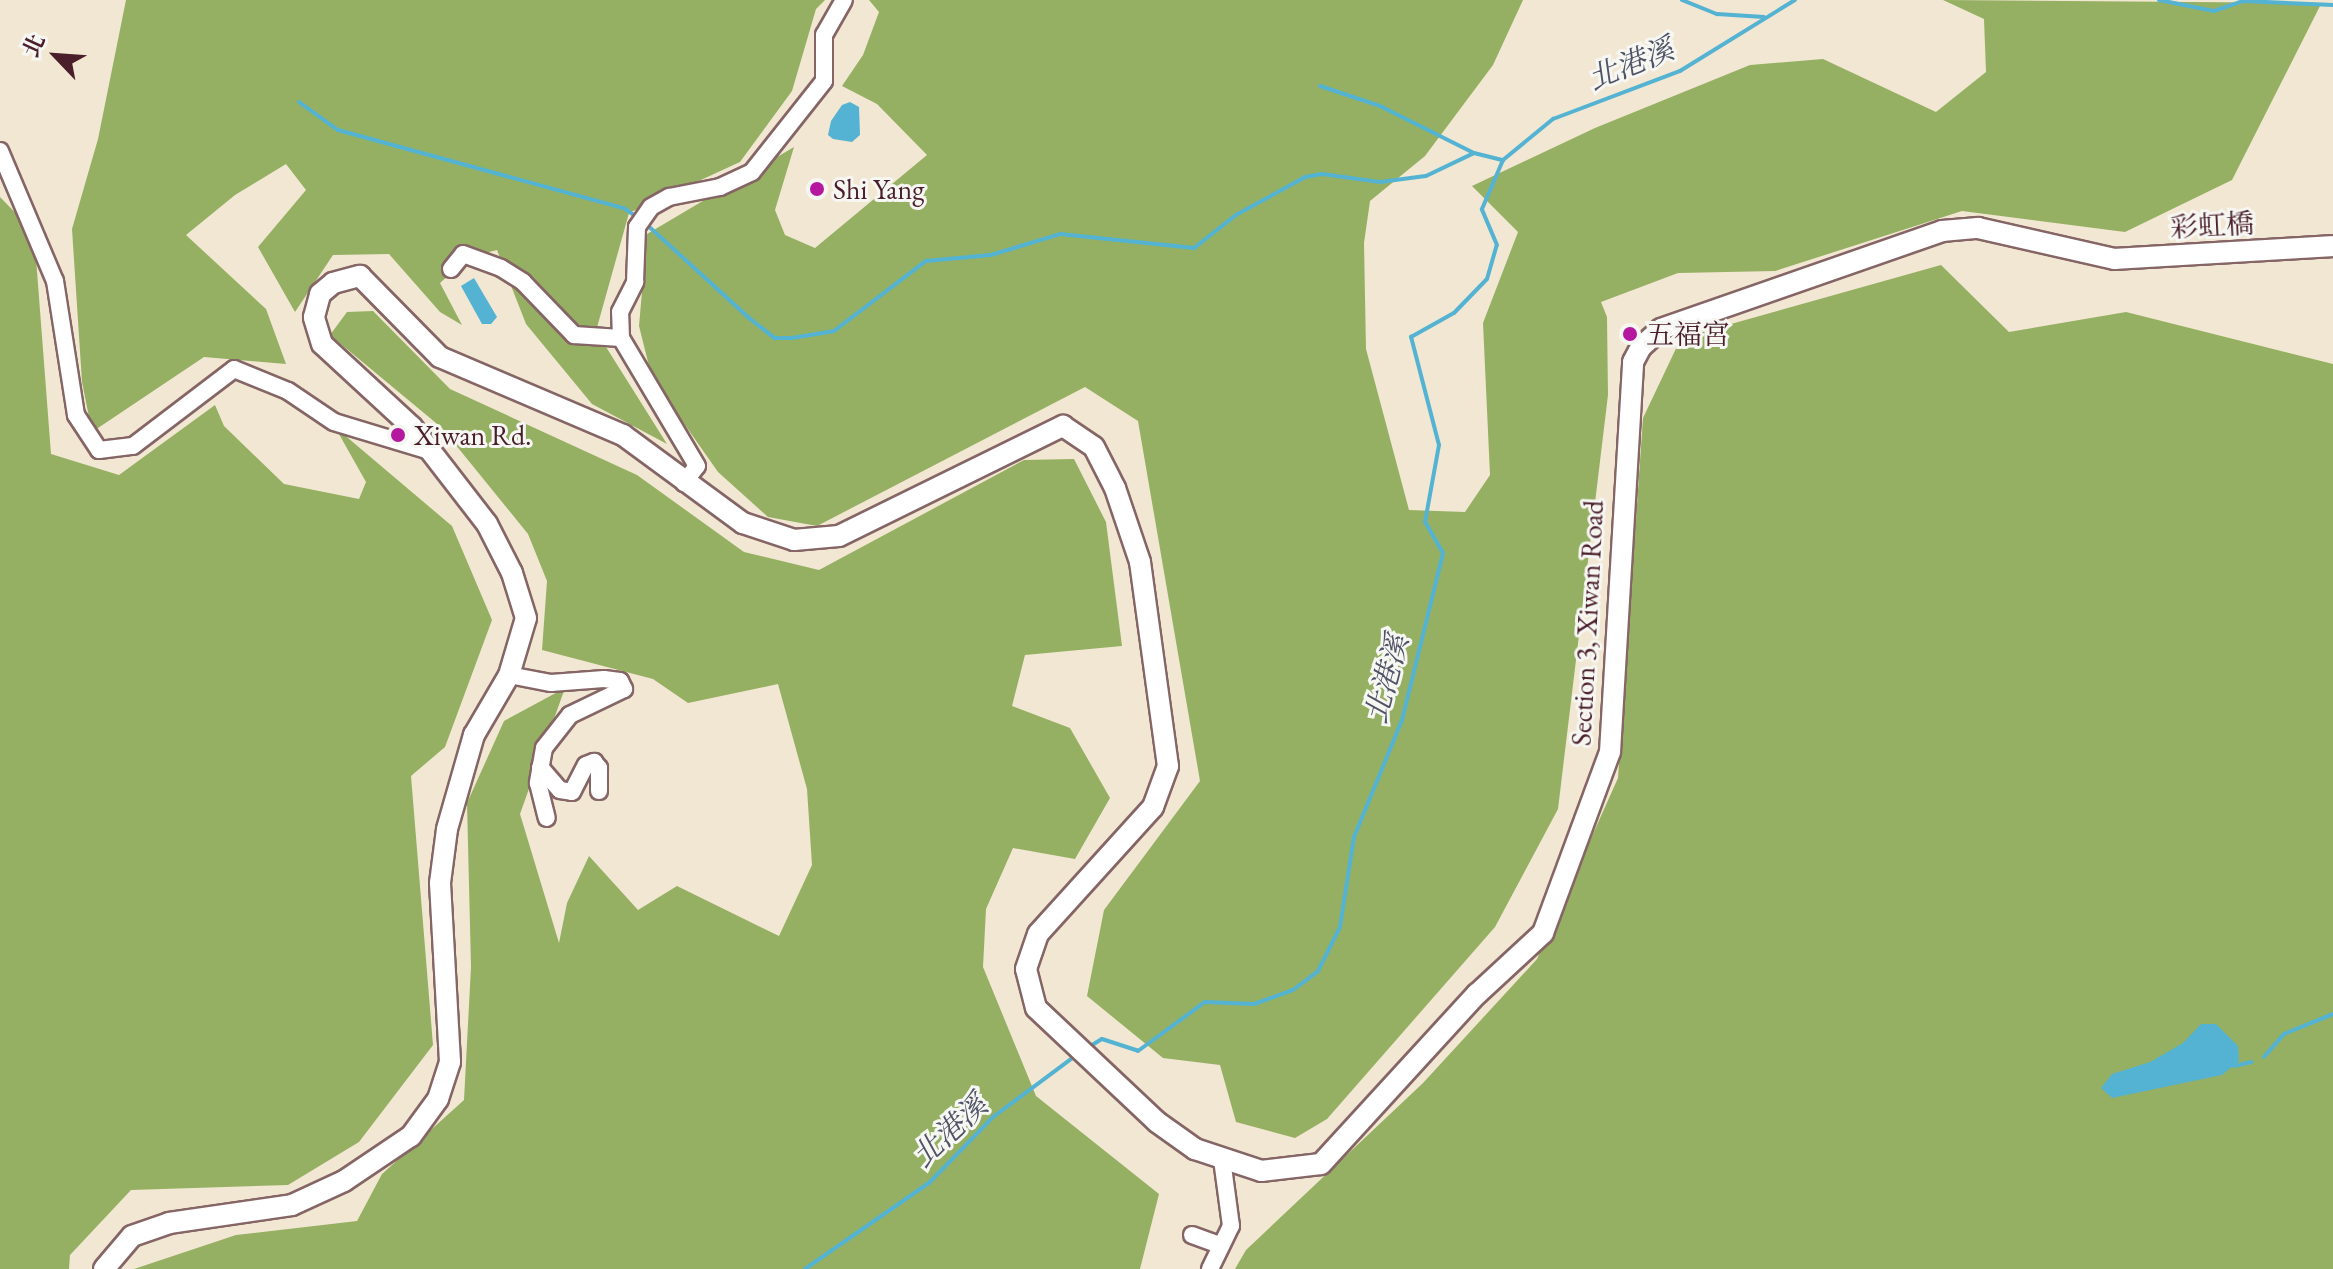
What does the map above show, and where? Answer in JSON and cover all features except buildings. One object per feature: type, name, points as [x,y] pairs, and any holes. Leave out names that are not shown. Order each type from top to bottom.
[{"type":"street","points":[[104,1269],[132,1236],[169,1223],[292,1205],[344,1181],[411,1136],[438,1099],[450,1062],[440,883],[447,829],[474,735],[509,675],[526,618],[512,573],[487,524],[433,452],[322,344],[314,317],[320,294],[333,283],[360,276],[440,357],[623,435],[684,483],[697,466],[621,338],[620,312],[635,282],[637,227],[651,207],[669,197],[720,187],[752,172],[824,81],[824,35],[844,0]]},
{"type":"street","points":[[0,151],[55,281],[76,415],[88,441],[99,450],[133,446],[234,369],[288,391],[334,422],[433,452]]},
{"type":"street","name":"Section 3, Xiwan Road","points":[[684,483],[743,523],[794,540],[816,540],[839,536],[1063,426],[1094,447],[1115,488],[1140,562],[1168,766],[1153,807],[1038,934],[1026,969],[1036,1008],[1157,1122],[1195,1149],[1261,1171],[1321,1164],[1477,994],[1543,933],[1610,752],[1624,473],[1633,362],[1641,347],[1661,329],[1942,231],[1978,228],[2095,251]]},
{"type":"street","name":"彩虹橋","points":[[2095,251],[2115,259],[2333,246]]},
{"type":"street","points":[[451,269],[463,254],[501,268],[523,282],[574,335],[621,338]]},
{"type":"street","points":[[509,675],[551,683],[604,679],[620,681],[624,689],[570,715],[544,748],[540,767],[547,818]]},
{"type":"street","points":[[540,767],[560,790],[572,792],[586,765],[594,762],[599,768],[599,791]]},
{"type":"street","points":[[1210,1269],[1231,1226],[1222,1159]]},
{"type":"street","points":[[1192,1235],[1220,1245]]},
{"type":"green space","points":[[126,0],[825,0],[816,9],[792,91],[740,162],[629,213],[596,331],[667,444],[592,404],[526,324],[497,250],[469,257],[440,283],[462,325],[440,312],[389,254],[333,255],[295,312],[258,247],[306,190],[286,164],[235,195],[186,235],[266,309],[286,364],[204,357],[92,432],[82,382],[72,229],[98,139]]},
{"type":"green space","points":[[869,0],[1523,0],[1493,65],[1425,156],[1370,201],[1364,243],[1366,349],[1409,510],[1465,512],[1490,475],[1483,323],[1518,232],[1472,186],[1595,128],[1750,65],[1823,59],[1936,112],[1986,72],[1984,19],[1943,0],[2333,3],[2320,6],[2232,180],[2125,232],[1962,211],[1775,271],[1678,273],[1601,302],[1607,317],[1608,395],[1558,809],[1495,927],[1327,1119],[1295,1138],[1236,1122],[1220,1065],[1163,1058],[1087,996],[1104,910],[1200,781],[1138,421],[1085,387],[817,526],[768,517],[718,472],[652,378],[639,326],[647,234],[794,147],[775,210],[785,235],[815,248],[927,155],[877,104],[842,86],[863,55],[879,12]]},
{"type":"green space","points":[[0,197],[34,232],[51,454],[119,475],[215,405],[224,426],[284,484],[359,499],[366,482],[335,427],[452,526],[492,620],[445,747],[411,776],[433,1045],[359,1142],[288,1185],[131,1190],[70,1255],[69,1269],[0,1269]]},
{"type":"green space","points":[[1941,265],[2009,332],[2126,312],[2333,364],[2333,1269],[1235,1269],[1246,1250],[1423,1083],[1537,959],[1618,778],[1643,418],[1681,338]]},
{"type":"green space","points":[[373,311],[450,389],[637,475],[744,552],[819,570],[1024,460],[1074,459],[1106,522],[1122,646],[1025,655],[1012,706],[1070,728],[1110,798],[1075,859],[1013,848],[986,909],[983,967],[1036,1096],[1159,1194],[1140,1269],[134,1269],[236,1235],[357,1221],[382,1174],[464,1100],[471,967],[467,803],[504,721],[565,688],[520,814],[559,943],[567,903],[589,856],[638,910],[677,886],[779,936],[812,865],[807,789],[778,684],[688,703],[653,679],[542,650],[547,581],[528,534],[442,428],[330,335],[347,312]]},
{"type":"water","points":[[850,102],[859,107],[860,135],[852,142],[833,139],[828,135],[831,121],[842,105]]},
{"type":"water","points":[[474,278],[497,317],[491,324],[482,324],[461,286]]},
{"type":"water","points":[[2201,1024],[2216,1024],[2238,1046],[2239,1061],[2222,1075],[2112,1098],[2101,1088],[2112,1074],[2150,1062],[2183,1043]]},
{"type":"waterway","points":[[1682,0],[1717,14],[1764,17]]},
{"type":"waterway","name":"北港溪","points":[[1089,1047],[1102,1039],[1138,1051],[1205,1002],[1254,1004],[1293,990],[1318,971],[1340,927],[1354,837],[1402,720],[1443,553],[1425,522],[1439,445],[1411,337],[1454,313],[1487,279],[1497,245],[1482,209],[1503,160],[1553,119],[1680,71],[1795,0]]},
{"type":"waterway","name":"北港溪","points":[[2159,0],[2214,11],[2243,1],[2333,5]]},
{"type":"waterway","points":[[1320,86],[1380,106],[1474,153]]},
{"type":"waterway","points":[[299,102],[338,130],[624,208],[638,218]]},
{"type":"waterway","points":[[645,223],[749,318],[775,338],[792,338],[834,331],[926,261],[991,255],[1060,234],[1194,248],[1236,215],[1305,177],[1322,174],[1380,182],[1426,176],[1474,153],[1503,160]]},
{"type":"waterway","points":[[2264,1057],[2284,1034],[2333,1014]]},
{"type":"waterway","name":"北港溪","points":[[805,1269],[930,1182],[993,1117],[1075,1056]]},
{"type":"waterway","points":[[2234,1066],[2252,1062]]},
{"type":"place","name":"Shi Yang","points":[[817,189]]},
{"type":"place","name":"五福宮","points":[[1630,334]]},
{"type":"place","name":"Xiwan Rd.","points":[[398,435]]}]
